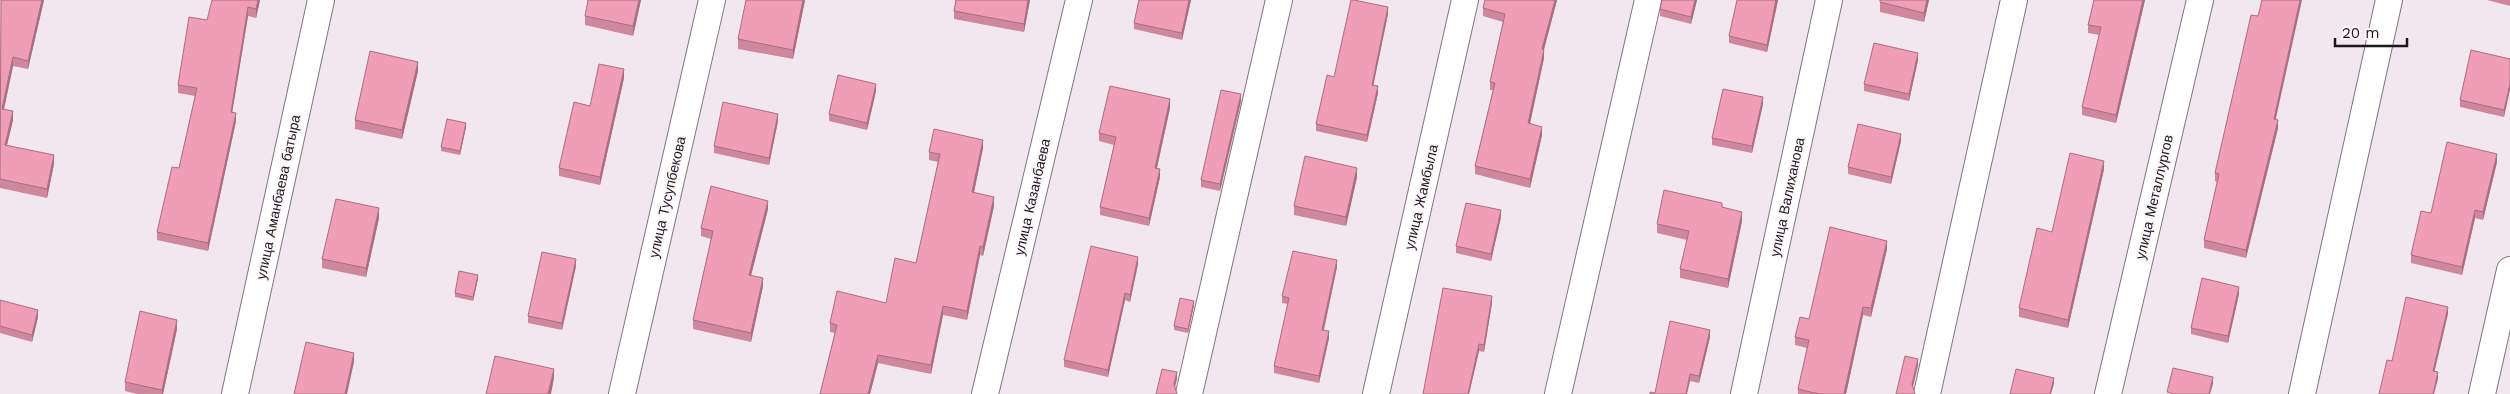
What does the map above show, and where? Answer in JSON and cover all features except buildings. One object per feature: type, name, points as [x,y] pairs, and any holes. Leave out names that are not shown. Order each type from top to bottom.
[{"type":"street","name":"улица Аманбаева батыра","points":[[235,394],[321,0]]},
{"type":"street","name":"улица Тусупбекова","points":[[622,394],[712,0]]},
{"type":"street","name":"улица Казанбаева","points":[[985,394],[1079,0]]},
{"type":"street","points":[[1189,394],[1279,0]]},
{"type":"street","name":"улица Жамбыла","points":[[1376,394],[1465,0]]},
{"type":"street","points":[[1558,394],[1648,0]]},
{"type":"street","name":"улица Валиханова","points":[[1744,394],[1829,0]]},
{"type":"street","points":[[1927,394],[2014,0]]},
{"type":"street","name":"улица Металлургов","points":[[2108,394],[2200,0]]},
{"type":"street","points":[[2302,394],[2389,0]]},
{"type":"street","points":[[2482,394],[2510,270]]}]
